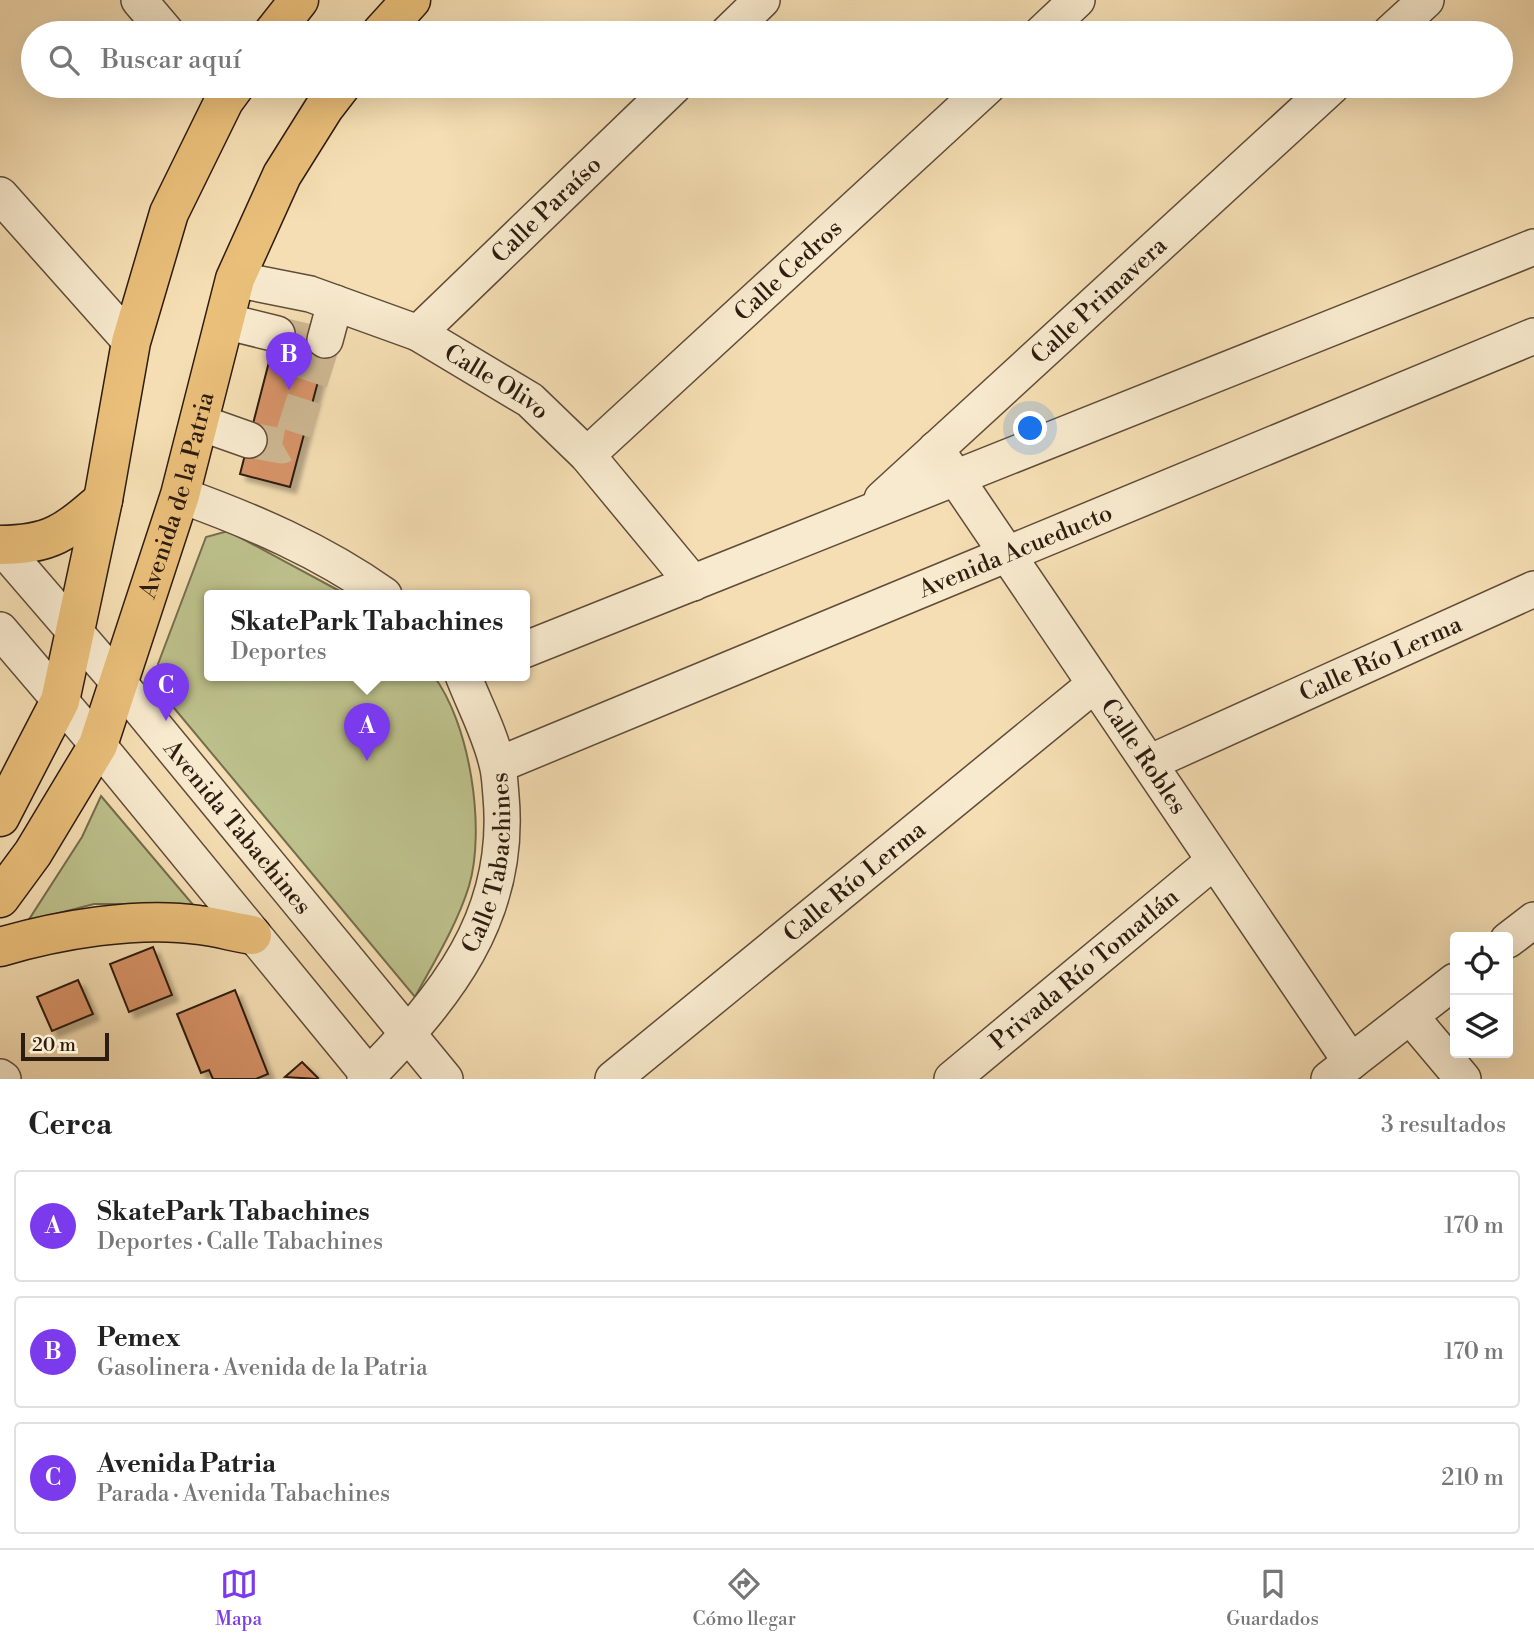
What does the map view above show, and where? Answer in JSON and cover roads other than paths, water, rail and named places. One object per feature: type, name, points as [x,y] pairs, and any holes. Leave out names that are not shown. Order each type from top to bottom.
[{"type":"main road","points":[[282,21],[299,0]]},
{"type":"main road","points":[[392,21],[411,0]]},
{"type":"main road","points":[[0,817],[60,701],[103,500],[131,342],[169,213],[220,98]]},
{"type":"main road","name":"Avenida de la Patria","points":[[0,898],[33,853],[98,745],[180,495],[235,279],[282,175],[332,98]]},
{"type":"main road","points":[[0,545],[27,545],[53,537],[77,523],[103,500]]},
{"type":"main road","points":[[0,947],[80,929],[144,923],[196,924],[252,935]]},
{"type":"street","points":[[139,0],[157,21]]},
{"type":"street","points":[[740,21],[762,0]]},
{"type":"street","points":[[1055,21],[1077,0]]},
{"type":"street","points":[[1403,21],[1426,0]]},
{"type":"street","name":"Calle Paraíso","points":[[418,333],[662,98]]},
{"type":"street","name":"Calle Cedros","points":[[587,455],[975,98]]},
{"type":"street","name":"Calle Primavera","points":[[866,514],[1319,98]]},
{"type":"street","points":[[0,195],[131,342]]},
{"type":"street","points":[[530,648],[1534,247]]},
{"type":"street","name":"Calle Olivo","points":[[235,279],[310,294],[418,333],[530,401],[587,455],[693,583]]},
{"type":"street","points":[[325,340],[335,303]]},
{"type":"street","points":[[224,321],[277,334]]},
{"type":"street","name":"Avenida Acueducto","points":[[498,765],[1534,336]]},
{"type":"street","points":[[198,422],[249,440]]},
{"type":"street","name":"Calle Robles","points":[[936,449],[1214,861],[1340,1071]]},
{"type":"street","points":[[180,495],[245,519],[306,547],[352,572],[377,590]]},
{"type":"street","name":"Avenida Tabachines","points":[[0,545],[120,684],[445,1079]]},
{"type":"street","name":"Calle Río Lerma","points":[[1149,763],[1534,589]]},
{"type":"street","points":[[0,630],[98,745],[369,1078]]},
{"type":"street","name":"Calle Tabachines","points":[[369,1078],[446,988],[481,928],[498,877],[503,823],[498,765],[466,681]]},
{"type":"street","name":"Calle Río Lerma","points":[[613,1079],[1095,684]]},
{"type":"street","name":"Privada Río Tomatlán","points":[[952,1079],[1214,861]]},
{"type":"street","points":[[1513,936],[1534,920]]},
{"type":"street","points":[[1340,1071],[1450,985]]},
{"type":"street","points":[[1410,1016],[1463,1079]]},
{"type":"tunnel","points":[[249,440],[282,446],[291,441],[322,345],[277,334]]},
{"type":"place","name":"Pemex","points":[[289,390]]},
{"type":"place","name":"Avenida Patria","points":[[166,721]]},
{"type":"place","name":"SkatePark Tabachines","points":[[367,761]]}]
